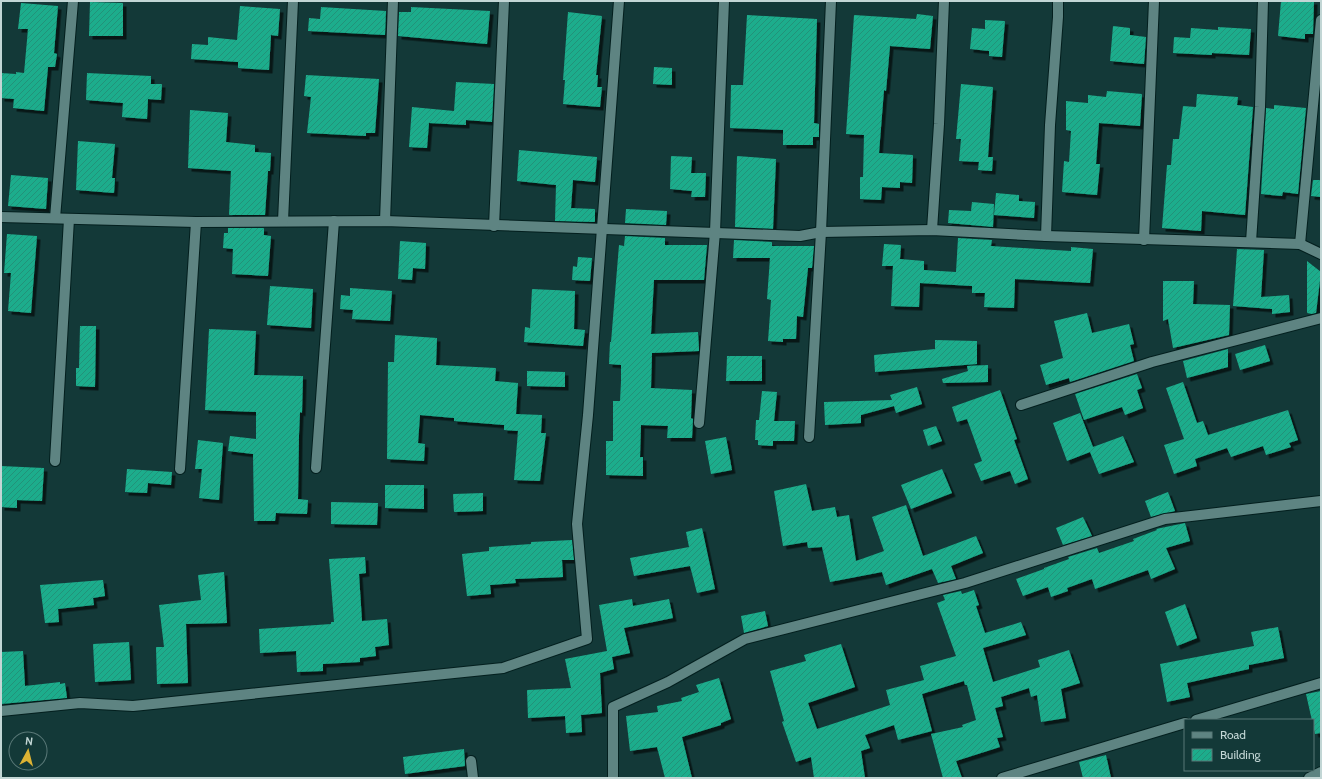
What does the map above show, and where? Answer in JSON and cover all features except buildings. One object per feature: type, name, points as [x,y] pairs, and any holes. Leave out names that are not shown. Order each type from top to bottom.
[{"type":"street","points":[[55,218],[73,1]]},
{"type":"street","points":[[283,222],[293,1]]},
{"type":"street","points":[[386,221],[393,1]]},
{"type":"street","points":[[494,226],[504,1]]},
{"type":"street","points":[[1,711],[80,703],[133,706],[502,668],[587,639],[577,524],[588,416],[619,1]]},
{"type":"street","points":[[699,423],[715,232],[724,1]]},
{"type":"street","points":[[809,436],[821,232],[831,1]]},
{"type":"street","points":[[932,230],[939,124],[944,1]]},
{"type":"street","points":[[1046,236],[1050,125],[1058,1]]},
{"type":"street","points":[[1144,240],[1154,1]]},
{"type":"street","points":[[1251,242],[1260,107],[1263,1]]},
{"type":"street","points":[[1300,244],[1321,20]]},
{"type":"street","points":[[1,217],[196,222],[386,221],[800,236],[821,232],[932,230],[1144,240],[1300,244],[1321,254]]},
{"type":"street","points":[[55,462],[69,219]]},
{"type":"street","points":[[316,468],[334,221]]},
{"type":"street","points":[[180,469],[196,222]]},
{"type":"street","points":[[1020,405],[1152,362],[1321,318]]},
{"type":"street","points":[[613,778],[613,707],[668,682],[745,639],[965,582],[1165,519],[1321,501]]},
{"type":"street","points":[[1199,719],[1321,683]]},
{"type":"street","points":[[1002,778],[1184,723]]},
{"type":"street","points":[[471,761],[473,778]]},
{"type":"street","points":[[1309,778],[1321,772]]}]
